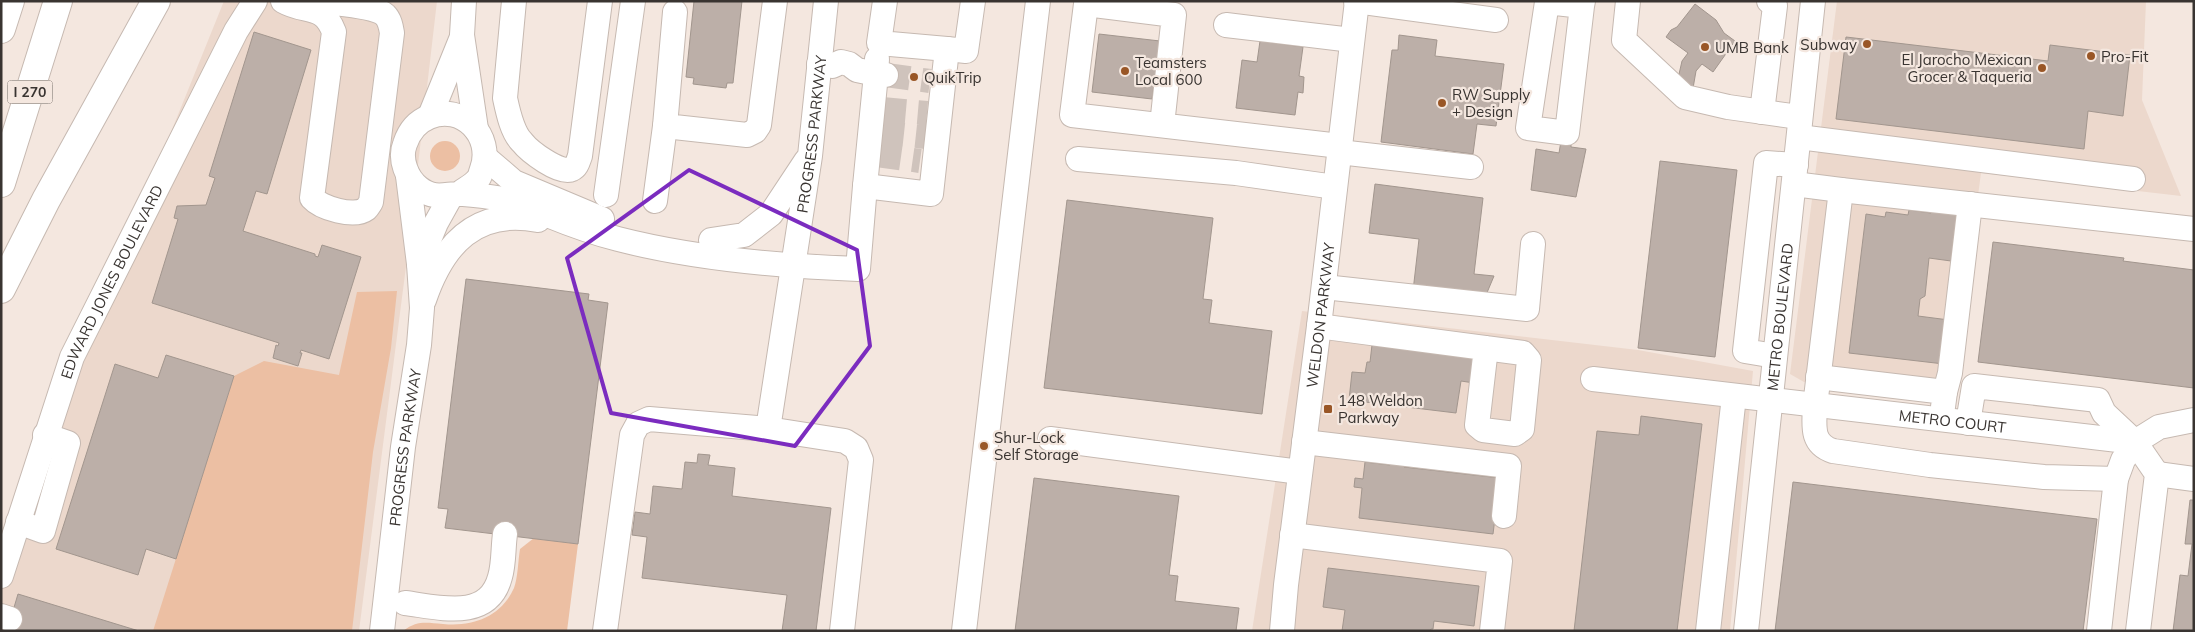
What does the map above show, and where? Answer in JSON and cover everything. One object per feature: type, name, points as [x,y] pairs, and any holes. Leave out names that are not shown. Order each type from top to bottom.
[{"type":"highway","points":[[1,29],[10,1]]},
{"type":"highway","name":"I 270","points":[[1,183],[58,1]]},
{"type":"highway","points":[[1,289],[46,200],[156,1]]},
{"type":"street","name":"EDWARD JONES BOULEVARD","points":[[1,576],[45,435],[72,357],[236,31],[255,1]]},
{"type":"street","points":[[283,1],[294,7],[323,13],[330,20],[334,32],[312,198],[317,203],[328,208],[356,213],[366,209],[371,202],[392,33],[390,23],[384,14],[370,9],[319,1]]},
{"type":"street","points":[[514,1],[505,98],[508,113],[521,142],[548,163],[564,170],[572,170],[580,156],[600,1]]},
{"type":"street","points":[[606,195],[633,1]]},
{"type":"street","points":[[665,126],[747,135],[754,131],[759,125],[775,1]]},
{"type":"street","name":"PROGRESS PARKWAY","points":[[768,428],[825,65],[826,1]]},
{"type":"street","points":[[422,308],[431,279],[441,260],[461,236],[485,222],[519,216],[576,227],[668,251],[794,267],[858,269],[865,186],[873,155],[876,120],[873,73],[885,1]]},
{"type":"street","points":[[879,43],[966,51],[973,1]]},
{"type":"street","points":[[964,631],[1038,1]]},
{"type":"street","points":[[1356,1],[1496,20]]},
{"type":"street","name":"WELDON PARKWAY","points":[[1282,631],[1292,535],[1324,287],[1356,1]]},
{"type":"street","points":[[1628,1],[1624,40],[1685,97],[1728,107],[1762,112],[1799,127],[2133,179]]},
{"type":"street","points":[[1762,112],[1775,6],[1769,1]]},
{"type":"street","name":"METRO BOULEVARD","points":[[1746,631],[1813,1]]},
{"type":"street","points":[[1547,2],[1582,4],[1567,133],[1528,128],[1547,2]]},
{"type":"street","points":[[1162,125],[1174,15],[1086,4],[1072,115],[1162,125],[1471,167]]},
{"type":"street","points":[[655,201],[665,126],[675,12]]},
{"type":"street","points":[[430,116],[461,14]]},
{"type":"street","points":[[461,14],[476,129]]},
{"type":"street","points":[[1226,25],[1352,40]]},
{"type":"street","points":[[865,186],[931,194],[928,162],[937,82],[947,49]]},
{"type":"street","points":[[825,65],[837,74],[873,73]]},
{"type":"street","points":[[591,68],[623,72]]},
{"type":"street","points":[[455,195],[478,179],[486,158],[484,143],[476,129],[463,118],[447,114],[430,116],[417,124],[408,134],[403,148],[403,162],[408,176],[419,188],[434,195],[455,195],[513,201],[576,227]]},
{"type":"street","points":[[711,240],[744,235],[771,214],[810,156]]},
{"type":"street","points":[[486,158],[514,182],[594,217],[651,232],[711,240],[773,253],[794,267]]},
{"type":"street","points":[[1078,159],[1236,173],[1335,187]]},
{"type":"street","points":[[1775,356],[1745,351],[1766,163],[1840,190],[2194,229]]},
{"type":"street","name":"PROGRESS PARKWAY","points":[[382,631],[403,447],[420,345],[422,308],[419,264],[408,176]]},
{"type":"street","points":[[1840,190],[1815,406],[1814,426],[1818,443],[1823,448],[1834,451],[1930,465],[2044,477],[2116,478]]},
{"type":"street","name":"PROGRESS PARKWAY","points":[[419,264],[436,223],[455,195]]},
{"type":"street","points":[[1942,420],[1945,392],[1950,373],[1970,204]]},
{"type":"street","points":[[1324,287],[1527,309],[1534,244]]},
{"type":"street","points":[[1319,326],[1486,348]]},
{"type":"street","points":[[1818,377],[1945,392]]},
{"type":"street","name":"METRO COURT","points":[[1592,379],[2135,442]]},
{"type":"street","points":[[1968,423],[1974,386],[2098,400],[2104,413],[2135,442],[2157,474],[2138,631]]},
{"type":"street","points":[[1708,631],[1734,396]]},
{"type":"street","points":[[605,631],[632,435],[638,424],[649,419],[768,428],[844,441],[856,448],[861,460],[842,631]]},
{"type":"street","points":[[2099,631],[2116,478],[2123,460],[2135,442],[2159,427],[2194,420]]},
{"type":"street","points":[[1050,438],[1300,472]]},
{"type":"street","points":[[1304,442],[1509,466],[1504,516]]},
{"type":"street","points":[[2157,474],[2194,479]]},
{"type":"street","points":[[405,603],[458,610],[472,608],[486,600],[500,578],[505,534]]},
{"type":"street","points":[[1292,535],[1500,561],[1492,631]]},
{"type":"street","points":[[1711,602],[1749,607]]},
{"type":"highlighted area","points":[[689,170],[857,250],[870,346],[795,446],[611,413],[567,258]]},
{"type":"shaded area","points":[[224,1],[437,1],[408,251],[359,631],[1,631],[1,588],[34,471]]},
{"type":"shaded area","points":[[1837,1],[2146,1],[2142,100],[2181,196],[1981,173],[1951,398],[1804,382],[1790,374]]},
{"type":"shaded area","points":[[445,141],[451,142],[459,150],[459,162],[451,170],[445,171],[439,170],[431,162],[430,156],[431,150],[439,142]]},
{"type":"shaded area","points":[[397,291],[391,348],[373,452],[352,631],[153,631],[234,376],[264,361],[339,375],[357,292]]},
{"type":"shaded area","points":[[1302,311],[1638,350],[1753,371],[1730,631],[1252,631]]},
{"type":"shaded area","points":[[534,538],[578,544],[567,631],[403,631],[413,625],[422,623],[465,624],[475,622],[494,613],[502,606],[514,588],[520,549]]},
{"type":"building","points":[[694,1],[742,1],[733,83],[727,83],[726,88],[693,84],[694,78],[686,77]]},
{"type":"building","name":"UMB Bank","points":[[1695,4],[1716,20],[1724,33],[1735,41],[1713,72],[1702,64],[1696,71],[1692,94],[1677,83],[1682,61],[1688,53],[1666,37],[1671,30],[1677,27]]},
{"type":"building","points":[[254,32],[311,50],[267,194],[256,191],[243,231],[315,254],[318,257],[322,245],[361,257],[329,359],[301,350],[300,353],[302,353],[298,366],[273,358],[276,345],[278,346],[279,343],[152,303],[178,219],[174,218],[177,206],[206,205],[215,178],[209,176]]},
{"type":"building","points":[[1099,34],[1160,41],[1152,99],[1092,92]]},
{"type":"building","points":[[1399,35],[1437,40],[1435,56],[1504,64],[1496,126],[1477,124],[1473,154],[1381,142],[1392,50],[1398,50]]},
{"type":"building","points":[[1846,37],[2048,61],[2050,45],[2130,55],[2123,116],[2088,111],[2084,149],[1836,119]]},
{"type":"building","points":[[1260,41],[1303,47],[1299,76],[1304,77],[1303,93],[1298,92],[1295,115],[1236,108],[1242,60],[1257,62]]},
{"type":"building","points":[[1561,141],[1571,143],[1571,147],[1586,149],[1576,197],[1531,190],[1536,149],[1559,153]]},
{"type":"building","points":[[1660,161],[1737,170],[1715,357],[1638,348]]},
{"type":"building","points":[[1375,184],[1483,198],[1474,274],[1494,276],[1486,295],[1413,291],[1419,239],[1369,233]]},
{"type":"building","points":[[1067,200],[1213,218],[1203,299],[1212,300],[1209,323],[1272,331],[1262,414],[1044,388]]},
{"type":"building","points":[[1932,209],[1957,212],[1951,261],[1929,258],[1925,296],[1920,299],[1918,316],[1949,320],[1944,364],[1849,353],[1866,214],[1885,217],[1886,212],[1908,215],[1909,210],[1931,213]]},
{"type":"building","points":[[1993,242],[2124,258],[2123,261],[2194,270],[2194,388],[1978,362]]},
{"type":"building","points":[[466,279],[589,294],[588,300],[608,303],[578,544],[445,528],[448,509],[438,508]]},
{"type":"building","points":[[1372,345],[1477,358],[1474,383],[1461,381],[1456,413],[1349,400],[1352,372],[1365,373],[1367,362],[1370,362]]},
{"type":"building","points":[[166,355],[234,376],[176,559],[146,549],[138,575],[56,549],[115,364],[158,378]]},
{"type":"building","points":[[1641,416],[1702,424],[1677,631],[1574,631],[1597,431],[1639,435]]},
{"type":"building","points":[[698,454],[710,455],[708,465],[735,468],[732,496],[831,508],[816,631],[782,631],[787,595],[642,578],[647,537],[632,535],[635,512],[650,514],[653,486],[682,489],[685,462],[697,463]]},
{"type":"building","points":[[1365,462],[1390,465],[1390,463],[1404,465],[1404,467],[1500,478],[1493,534],[1359,518],[1362,488],[1354,487],[1355,478],[1363,479]]},
{"type":"building","points":[[1034,478],[1179,496],[1169,575],[1178,576],[1175,601],[1239,608],[1236,631],[1015,631]]},
{"type":"building","points":[[1793,482],[2097,519],[2083,631],[1775,631]]},
{"type":"building","points":[[2190,500],[2194,500],[2194,631],[2173,631],[2180,575],[2188,576],[2192,544],[2185,544]]},
{"type":"building","points":[[1328,568],[1479,586],[1474,626],[1434,621],[1433,629],[1430,631],[1342,631],[1345,610],[1323,607]]},
{"type":"building","points":[[18,594],[139,631],[7,631]]},
{"type":"tunnel","points":[[886,75],[930,81]]},
{"type":"tunnel","points":[[882,109],[927,113]]},
{"type":"tunnel","points":[[880,132],[926,137]]},
{"type":"tunnel","points":[[877,155],[920,161]]},
{"type":"place","name":"Subway","points":[[1867,44]]},
{"type":"place","name":"UMB Bank","points":[[1705,47]]},
{"type":"place","name":"Pro-Fit","points":[[2091,56]]},
{"type":"place","name":"El Jarocho Mexican Grocer & Taqueria","points":[[2042,68]]},
{"type":"place","name":"Teamsters Local 600","points":[[1125,71]]},
{"type":"place","name":"QuikTrip","points":[[914,77]]},
{"type":"place","name":"RW Supply + Design","points":[[1442,103]]},
{"type":"place","name":"148 Weldon Parkway","points":[[1328,409]]},
{"type":"place","name":"Shur-Lock Self Storage","points":[[984,446]]}]
